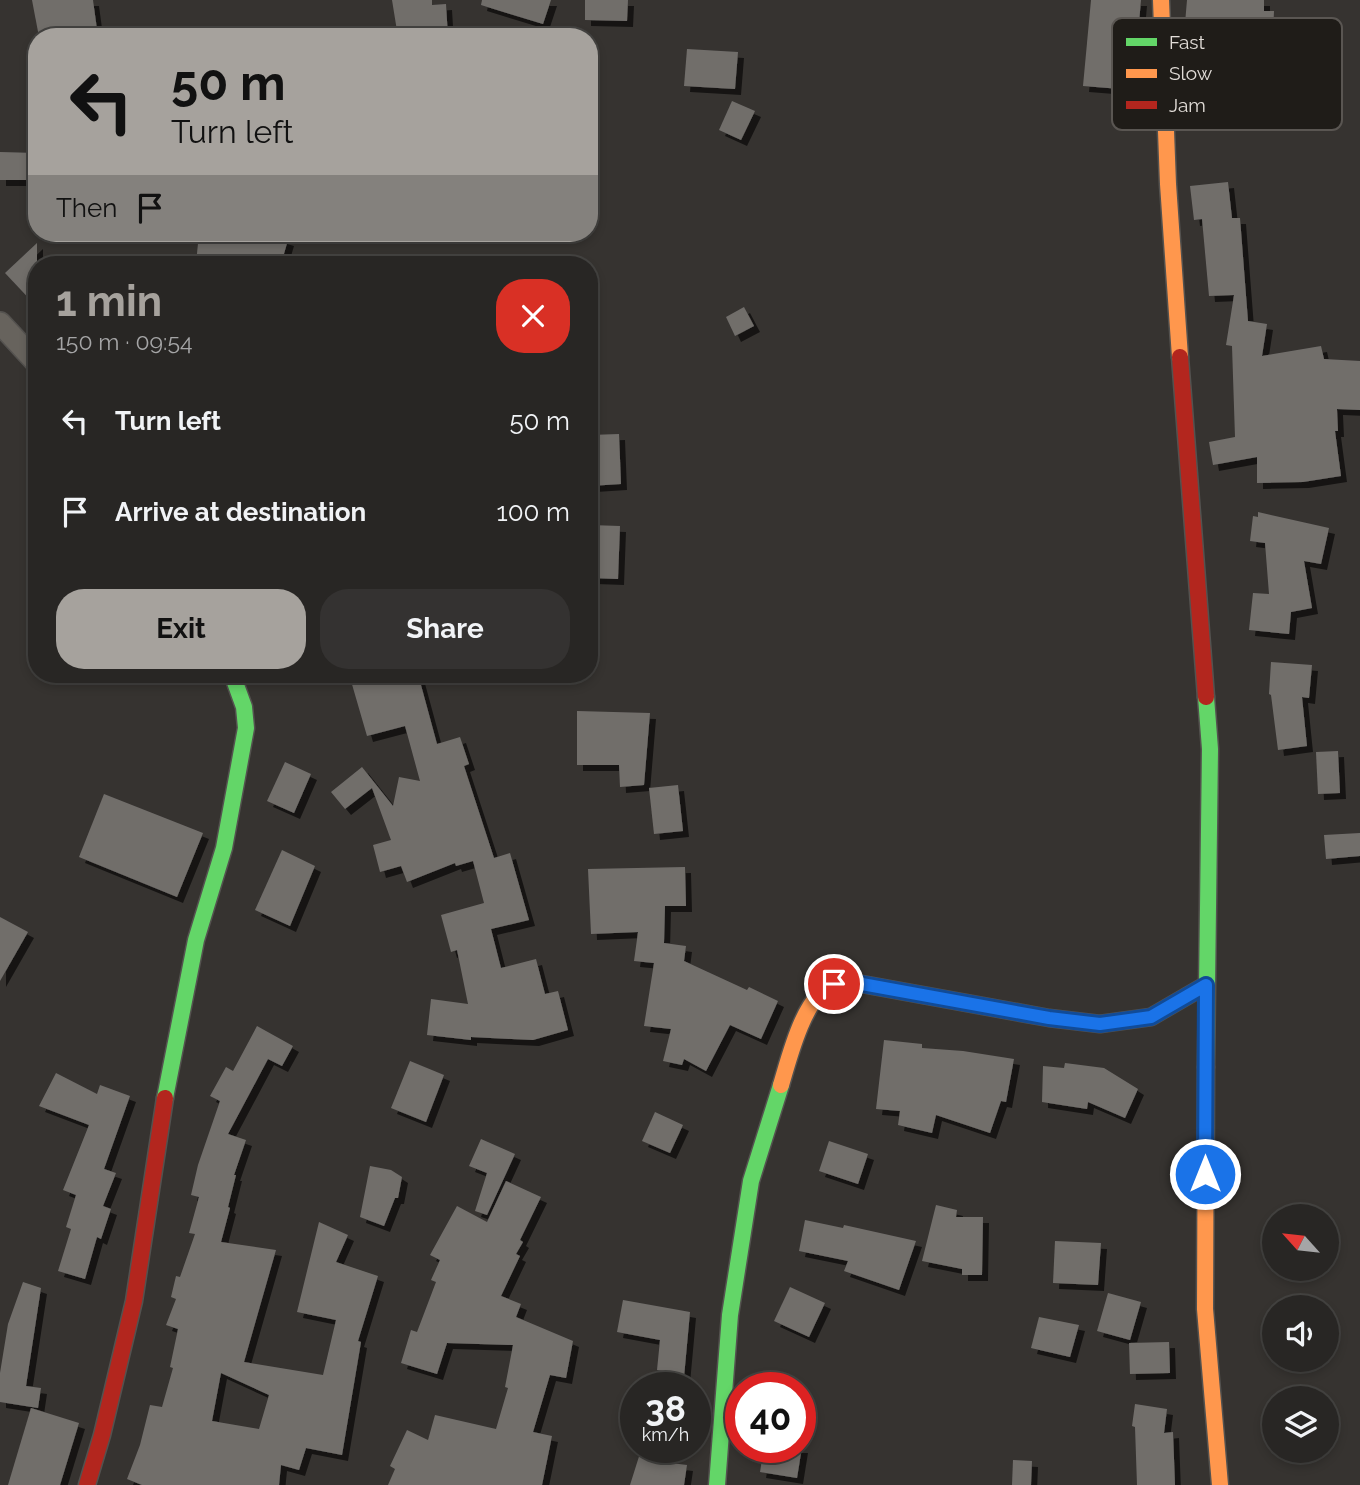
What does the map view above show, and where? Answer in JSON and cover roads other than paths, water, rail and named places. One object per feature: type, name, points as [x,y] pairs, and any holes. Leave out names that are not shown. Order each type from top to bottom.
[{"type":"street","points":[[1161,0],[1162,18]]},
{"type":"street","points":[[1166,130],[1191,526],[1210,749],[1205,1309],[1220,1485]]},
{"type":"street","points":[[0,323],[28,353]]},
{"type":"street","points":[[87,1485],[102,1435],[134,1301],[160,1121],[196,940],[224,848],[246,728],[244,707],[235,683]]},
{"type":"street","points":[[717,1485],[729,1364],[730,1315],[751,1181],[798,1030],[815,999],[834,984],[862,984],[1049,1018],[1100,1024],[1151,1017],[1206,985]]}]
